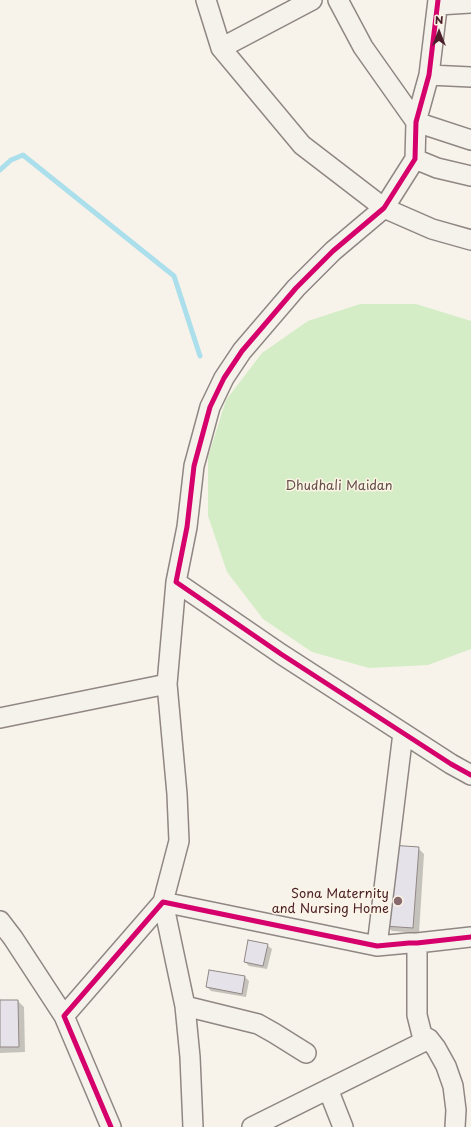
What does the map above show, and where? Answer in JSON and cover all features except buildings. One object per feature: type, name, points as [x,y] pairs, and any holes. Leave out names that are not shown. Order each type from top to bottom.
[{"type":"street","points":[[206,0],[221,48],[302,145],[384,208],[432,229],[471,240]]},
{"type":"street","points":[[221,48],[312,0]]},
{"type":"street","points":[[338,0],[363,46],[416,122],[471,140]]},
{"type":"street","points":[[64,1016],[163,902],[179,841],[177,794],[167,684],[176,582],[187,526],[194,466],[210,407],[224,378],[242,351],[296,288],[333,251],[384,208],[415,159],[416,122],[429,76],[438,2],[471,3]]},
{"type":"street","points":[[429,76],[471,77]]},
{"type":"street","points":[[415,159],[437,168],[471,176]]},
{"type":"street","points":[[176,582],[281,654],[451,764],[471,775]]},
{"type":"street","points":[[0,718],[167,684]]},
{"type":"street","points":[[377,946],[403,733]]},
{"type":"street","points":[[163,902],[377,946],[471,937]]},
{"type":"street","points":[[163,902],[185,1006],[190,1057],[193,1127]]},
{"type":"street","points":[[0,922],[6,938],[64,1016],[111,1127]]},
{"type":"street","points":[[417,943],[416,1015],[422,1036],[429,1039],[436,1048],[446,1066],[453,1086],[456,1110],[455,1127]]},
{"type":"street","points":[[185,1006],[258,1024],[306,1053]]},
{"type":"street","points":[[252,1127],[429,1039]]},
{"type":"street","points":[[328,1089],[342,1127]]},
{"type":"green space","name":"Dhudhali Maidan","points":[[360,304],[416,304],[471,321],[471,649],[428,665],[369,668],[312,652],[263,619],[227,572],[208,516],[208,457],[226,400],[262,353],[308,321]]},
{"type":"waterway","points":[[0,170],[11,160],[23,155],[174,276],[200,356]]},
{"type":"cycle path","points":[[438,0],[429,75],[416,122],[415,159],[384,208],[333,251],[296,288],[242,351],[224,378],[210,407],[194,466],[187,527],[176,582],[281,654],[451,764],[471,775]]},
{"type":"cycle path","points":[[111,1127],[64,1016],[163,902],[377,946],[471,937]]},
{"type":"place","name":"Sona Maternity and Nursing Home","points":[[398,901]]}]
